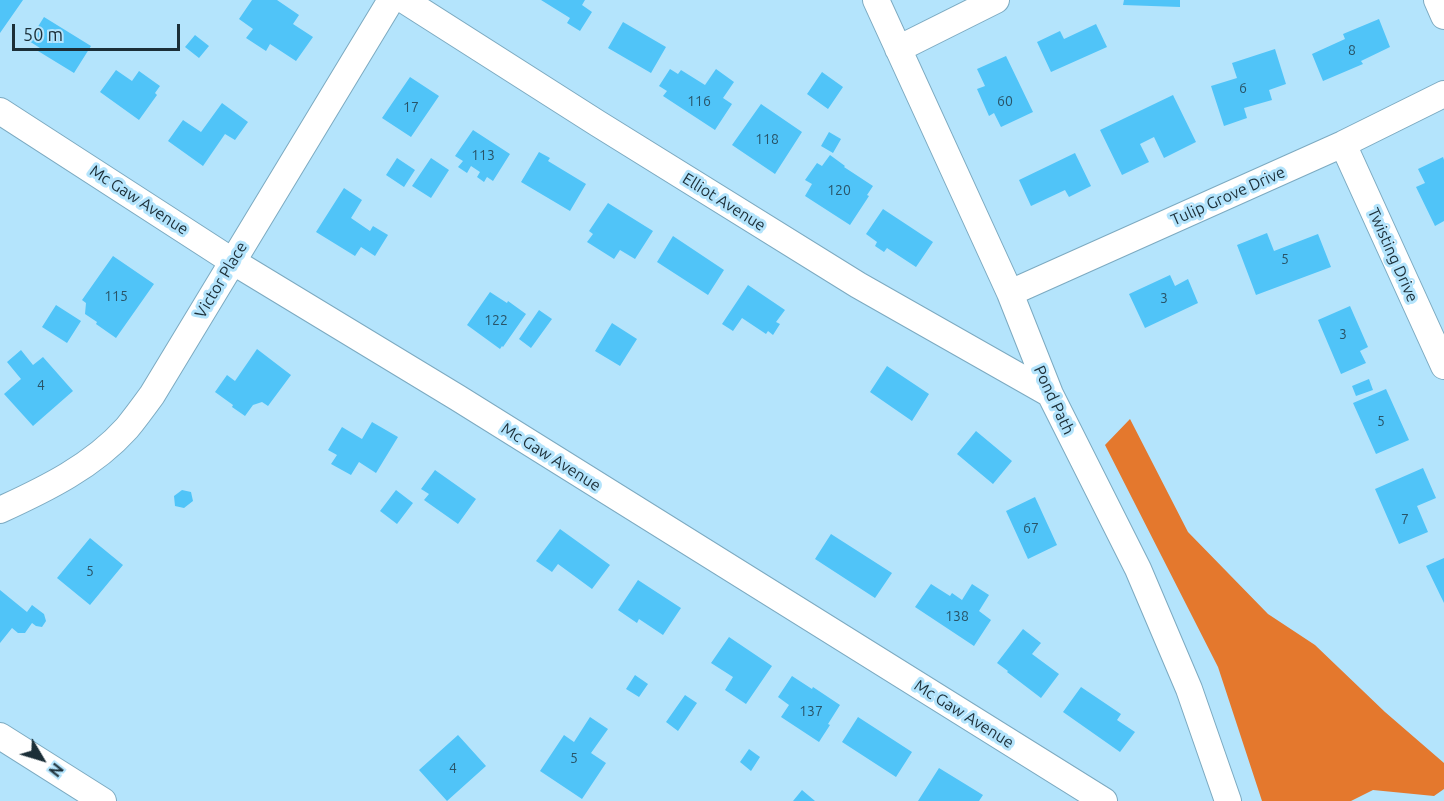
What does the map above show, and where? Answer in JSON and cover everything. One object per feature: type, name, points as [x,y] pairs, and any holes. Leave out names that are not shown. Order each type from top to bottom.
[{"type":"street","name":"Victor Place","points":[[0,510],[60,481],[94,458],[126,429],[152,395],[391,0]]},
{"type":"street","name":"Elliot Avenue","points":[[404,0],[858,285],[1050,394]]},
{"type":"street","name":"Pond Path","points":[[876,0],[1010,293],[1050,394],[1138,569],[1189,689],[1228,801]]},
{"type":"street","points":[[898,49],[996,0]]},
{"type":"street","points":[[1437,0],[1444,16]]},
{"type":"street","name":"Tulip Grove Drive","points":[[1010,293],[1343,144],[1444,94]]},
{"type":"street","name":"Mc Gaw Avenue","points":[[0,111],[232,261],[468,405],[1104,801]]},
{"type":"street","name":"Twisting Drive","points":[[1343,144],[1444,366]]},
{"type":"street","points":[[0,736],[103,801]]},
{"type":"shaded area","points":[[1130,419],[1188,532],[1268,614],[1315,645],[1385,712],[1444,763],[1444,789],[1434,796],[1373,790],[1351,801],[1262,801],[1218,667],[1105,445]]},
{"type":"building","points":[[0,0],[23,0],[0,33]]},
{"type":"building","points":[[252,0],[277,0],[299,15],[293,24],[313,37],[296,61],[270,44],[266,51],[246,38],[253,29],[239,19]]},
{"type":"building","points":[[541,0],[585,0],[582,5],[592,12],[580,31],[567,23],[570,18]]},
{"type":"building","points":[[1124,0],[1180,0],[1180,7],[1123,5]]},
{"type":"building","points":[[44,17],[91,46],[74,73],[38,51],[40,48],[29,41]]},
{"type":"building","points":[[1379,19],[1390,47],[1361,61],[1363,64],[1323,81],[1312,54],[1345,39],[1343,34]]},
{"type":"building","points":[[623,22],[666,47],[651,73],[608,48]]},
{"type":"building","points":[[1096,24],[1107,47],[1051,72],[1037,42],[1060,31],[1064,39]]},
{"type":"building","points":[[195,35],[209,46],[199,58],[185,47]]},
{"type":"building","points":[[1275,49],[1286,84],[1269,90],[1272,100],[1244,108],[1247,118],[1224,126],[1211,86],[1237,78],[1232,63]]},
{"type":"building","points":[[1006,56],[1033,112],[1001,127],[994,113],[989,116],[977,89],[985,86],[977,69]]},
{"type":"building","points":[[670,69],[678,74],[681,70],[705,85],[716,69],[734,82],[723,98],[732,104],[715,130],[663,96],[667,91],[659,86]]},
{"type":"building","points":[[116,70],[132,81],[139,71],[160,86],[155,93],[157,95],[139,120],[100,92]]},
{"type":"building","points":[[822,72],[843,87],[828,109],[807,94]]},
{"type":"building","points":[[410,77],[439,96],[411,137],[382,118]]},
{"type":"building","points":[[1173,95],[1196,142],[1164,158],[1154,137],[1140,144],[1149,162],[1122,175],[1100,130]]},
{"type":"building","points":[[222,103],[248,122],[235,140],[225,134],[203,166],[168,141],[183,120],[201,132]]},
{"type":"building","points":[[761,104],[802,132],[775,174],[732,145]]},
{"type":"building","points":[[473,130],[510,154],[493,181],[487,177],[484,182],[477,177],[480,172],[471,166],[467,173],[458,167],[463,161],[455,156]]},
{"type":"building","points":[[829,132],[841,139],[833,153],[821,146]]},
{"type":"building","points":[[539,152],[550,158],[548,161],[586,184],[570,211],[521,182]]},
{"type":"building","points":[[1075,153],[1091,186],[1069,197],[1065,190],[1031,206],[1019,180]]},
{"type":"building","points":[[830,155],[873,186],[850,225],[805,196],[812,184],[805,180],[817,163],[822,166]]},
{"type":"building","points":[[1443,157],[1444,221],[1435,226],[1416,187],[1425,183],[1418,169]]},
{"type":"building","points":[[397,158],[415,170],[404,187],[386,175]]},
{"type":"building","points":[[431,158],[449,170],[431,198],[412,186]]},
{"type":"building","points":[[344,188],[362,200],[351,218],[370,231],[373,226],[388,235],[375,256],[361,247],[355,256],[316,232]]},
{"type":"building","points":[[608,203],[653,231],[635,259],[620,250],[614,259],[587,242],[593,234],[589,231]]},
{"type":"building","points":[[883,209],[933,242],[916,267],[887,248],[884,252],[875,246],[877,242],[866,234]]},
{"type":"building","points":[[1267,233],[1274,251],[1318,234],[1331,267],[1256,295],[1237,245]]},
{"type":"building","points":[[673,236],[724,270],[708,295],[657,262]]},
{"type":"building","points":[[113,256],[154,284],[116,338],[85,314],[86,303],[82,300]]},
{"type":"building","points":[[1170,275],[1175,286],[1188,279],[1198,303],[1145,328],[1129,294]]},
{"type":"building","points":[[748,285],[785,310],[776,322],[780,324],[773,335],[768,331],[766,334],[742,318],[733,331],[722,324]]},
{"type":"building","points":[[490,292],[526,314],[500,349],[467,325]]},
{"type":"building","points":[[56,305],[81,321],[67,343],[42,327]]},
{"type":"building","points":[[1350,306],[1368,347],[1360,351],[1366,363],[1341,374],[1318,320]]},
{"type":"building","points":[[539,310],[552,319],[531,348],[519,339]]},
{"type":"building","points":[[612,323],[637,339],[620,366],[595,351]]},
{"type":"building","points":[[257,349],[291,375],[268,406],[262,402],[253,405],[245,416],[215,392],[227,375],[235,381]]},
{"type":"building","points":[[21,350],[33,365],[43,357],[73,391],[33,426],[4,394],[21,379],[7,362]]},
{"type":"building","points":[[887,366],[929,394],[912,421],[870,392]]},
{"type":"building","points":[[1369,379],[1373,390],[1356,396],[1352,386]]},
{"type":"building","points":[[1386,389],[1409,440],[1376,454],[1353,403]]},
{"type":"building","points":[[372,422],[398,437],[376,473],[359,462],[351,475],[331,464],[337,455],[328,450],[342,427],[362,439]]},
{"type":"building","points":[[976,431],[1012,461],[993,484],[957,454]]},
{"type":"building","points":[[1423,468],[1436,498],[1417,506],[1428,532],[1399,544],[1375,489]]},
{"type":"building","points":[[435,470],[476,499],[458,524],[424,500],[429,494],[421,489]]},
{"type":"building","points":[[182,490],[191,492],[193,501],[184,508],[175,506],[174,496]]},
{"type":"building","points":[[396,490],[413,503],[397,524],[380,511]]},
{"type":"building","points":[[1035,497],[1057,545],[1028,559],[1006,511]]},
{"type":"building","points":[[560,529],[610,565],[592,589],[558,564],[552,572],[536,561]]},
{"type":"building","points":[[831,534],[892,573],[875,598],[815,559]]},
{"type":"building","points":[[90,538],[123,565],[90,605],[57,578]]},
{"type":"building","points":[[1444,558],[1444,603],[1426,566]]},
{"type":"building","points":[[638,580],[681,608],[663,635],[639,619],[637,623],[618,610]]},
{"type":"building","points":[[931,584],[950,596],[952,593],[962,600],[972,584],[989,595],[979,611],[991,620],[974,646],[915,607]]},
{"type":"building","points":[[0,590],[27,612],[32,605],[44,614],[46,621],[42,627],[32,623],[25,633],[18,633],[12,628],[0,643]]},
{"type":"building","points":[[1023,629],[1041,643],[1032,654],[1059,674],[1041,698],[997,663]]},
{"type":"building","points":[[729,637],[772,666],[746,704],[725,690],[733,677],[711,663]]},
{"type":"building","points":[[635,675],[648,684],[639,697],[626,689]]},
{"type":"building","points":[[792,676],[840,705],[819,742],[781,717],[789,705],[778,697]]},
{"type":"building","points":[[1081,687],[1121,714],[1117,720],[1135,732],[1120,752],[1063,712]]},
{"type":"building","points":[[685,695],[697,703],[678,731],[666,722]]},
{"type":"building","points":[[590,717],[608,729],[591,753],[606,763],[582,799],[540,771],[564,735],[574,742]]},
{"type":"building","points":[[858,717],[912,752],[896,777],[842,742]]},
{"type":"building","points":[[458,735],[486,766],[447,801],[419,770]]},
{"type":"building","points":[[749,749],[760,757],[751,771],[740,762]]},
{"type":"building","points":[[939,768],[983,795],[979,801],[918,801]]},
{"type":"building","points":[[802,790],[815,801],[793,801]]}]
